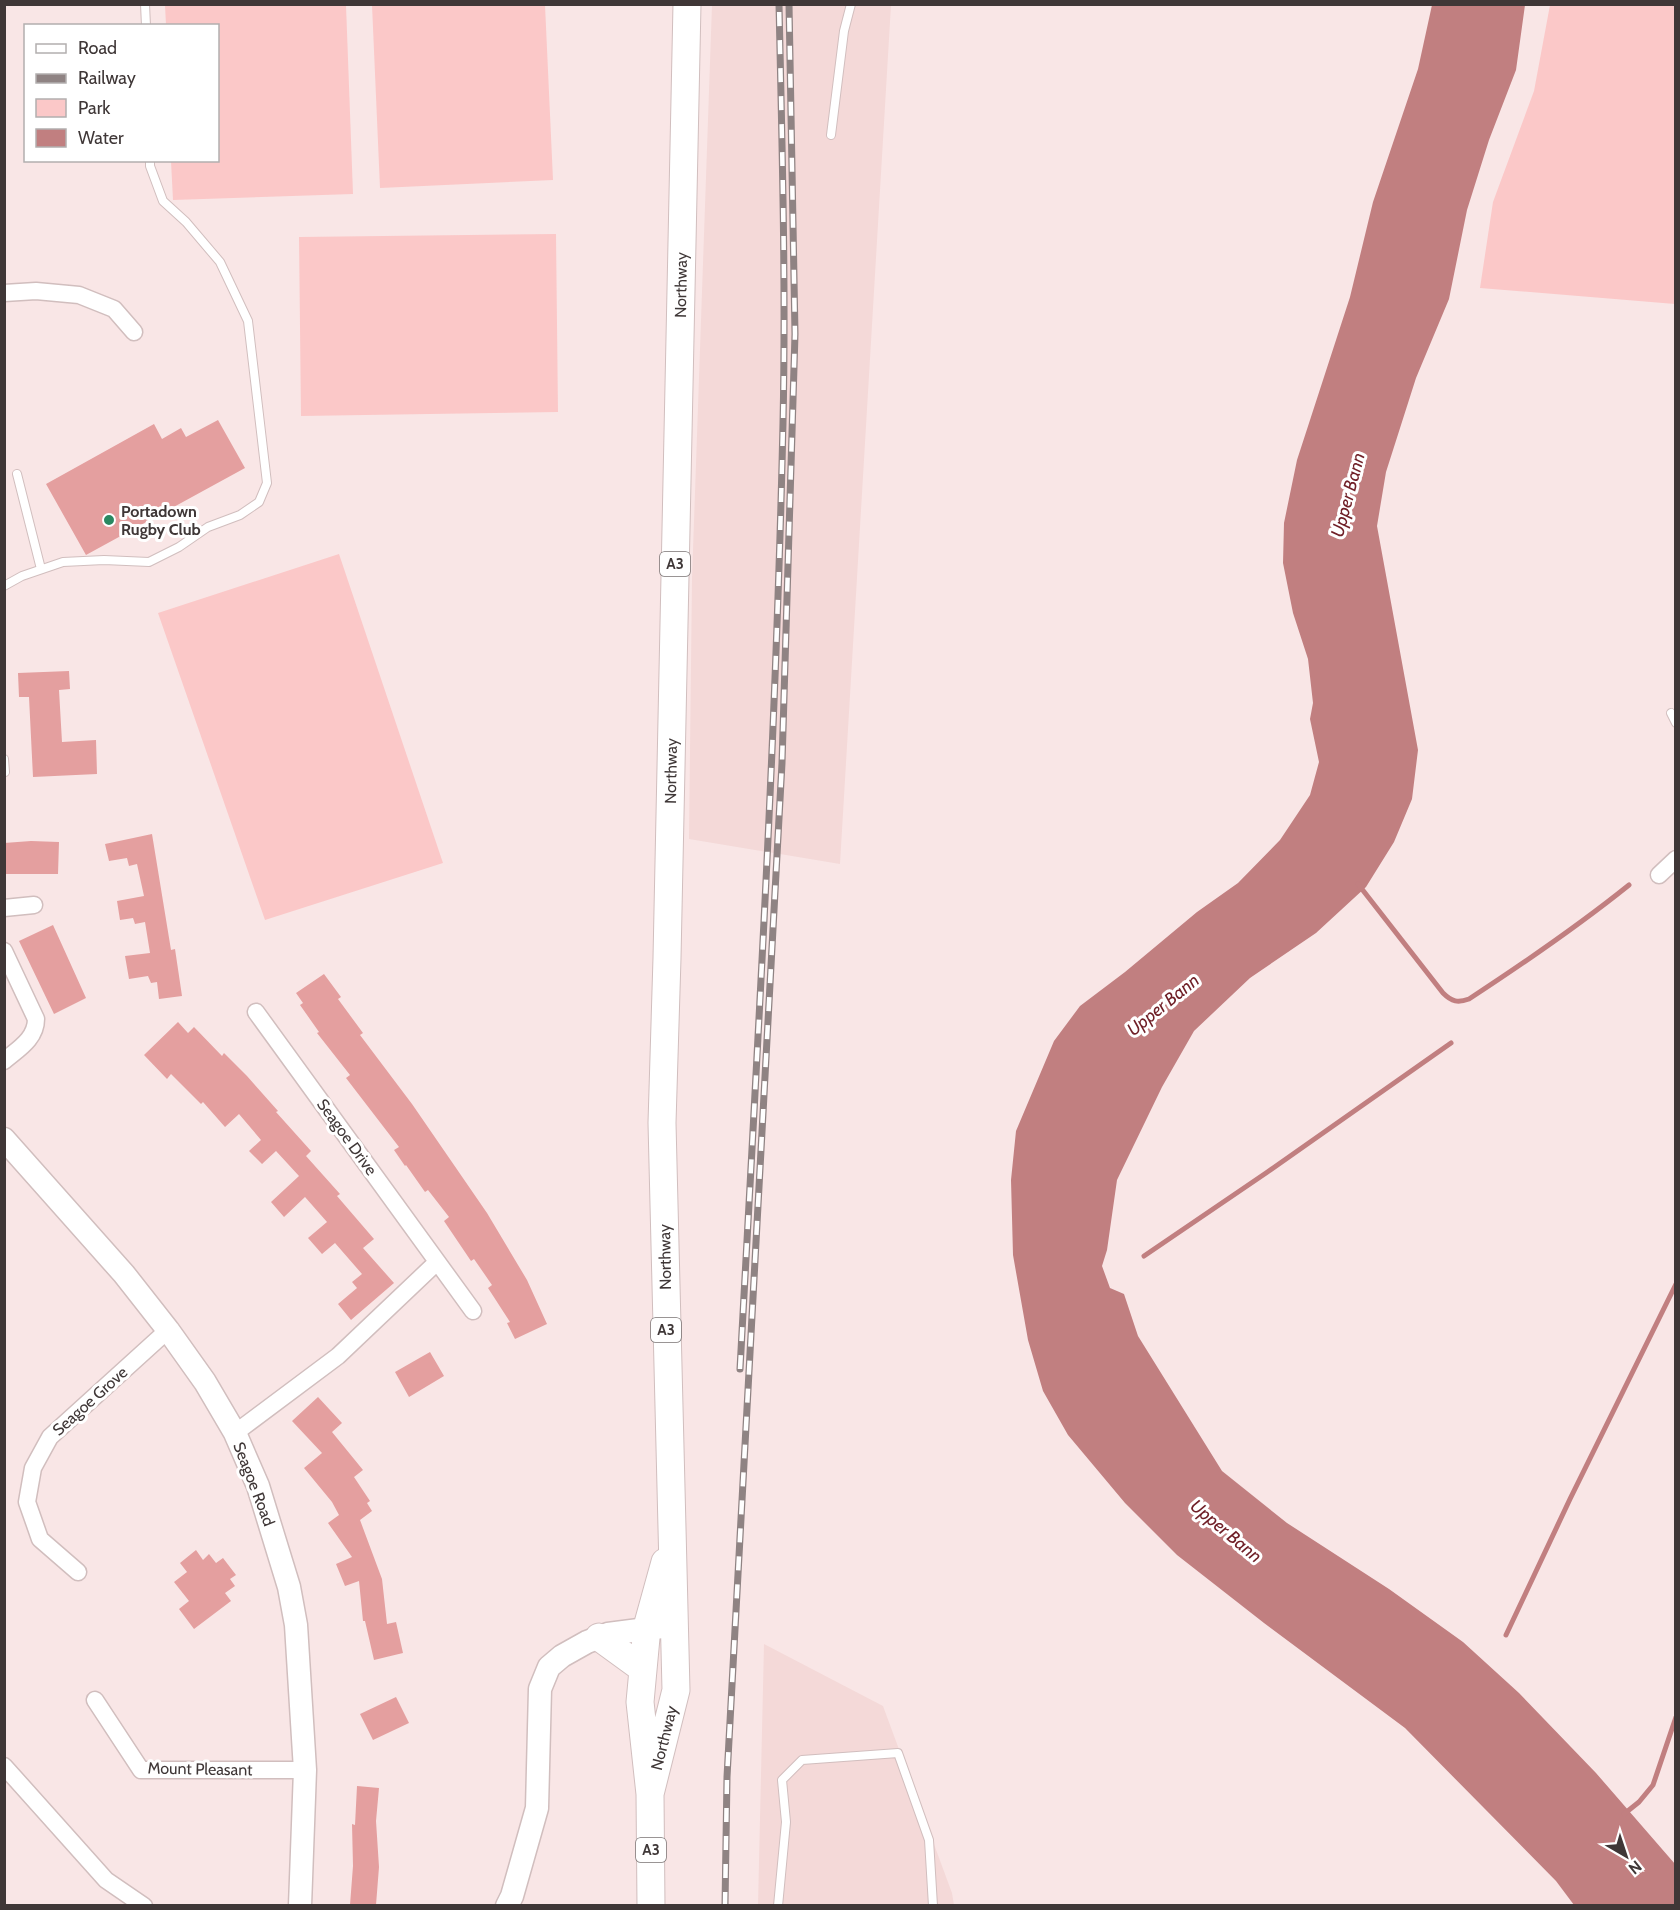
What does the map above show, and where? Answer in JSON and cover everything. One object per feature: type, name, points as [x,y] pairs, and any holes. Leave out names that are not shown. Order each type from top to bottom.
[{"type":"highway","name":"Northway","points":[[651,1905],[650,1794],[640,1702],[643,1669],[669,1609],[674,1566],[662,1123],[687,4]]},
{"type":"highway","name":"Northway","points":[[650,1794],[675,1690],[662,1627],[672,1537]]},
{"type":"highway","points":[[599,1637],[643,1669]]},
{"type":"main road","name":"Seagoe Road","points":[[7,1147],[124,1274],[168,1330],[205,1382],[235,1433],[258,1486],[289,1587],[296,1625],[305,1770],[300,1905]]},
{"type":"main road","points":[[507,1905],[512,1896],[537,1808],[540,1689],[549,1667],[562,1656],[599,1637],[662,1627]]},
{"type":"street","points":[[4,293],[36,291],[79,295],[114,309],[134,332]]},
{"type":"street","points":[[1659,874],[1676,859]]},
{"type":"street","points":[[4,908],[34,905]]},
{"type":"street","points":[[4,951],[36,1019],[36,1028],[32,1035],[4,1061]]},
{"type":"street","name":"Seagoe Drive","points":[[256,1012],[472,1311]]},
{"type":"street","points":[[235,1433],[338,1356],[437,1262]]},
{"type":"street","name":"Seagoe Grove","points":[[78,1572],[40,1539],[27,1502],[33,1468],[50,1437],[168,1330]]},
{"type":"street","name":"Mount Pleasant","points":[[95,1700],[141,1770],[305,1770]]},
{"type":"street","points":[[4,1766],[106,1880],[144,1905]]},
{"type":"lane","points":[[145,4],[146,24]]},
{"type":"lane","points":[[831,135],[844,31],[851,4]]},
{"type":"lane","points":[[4,586],[22,576],[63,562],[104,560],[149,562],[179,547],[208,527],[240,515],[259,502],[267,483],[248,321],[220,262],[186,222],[163,201],[150,162]]},
{"type":"lane","points":[[17,474],[41,569]]},
{"type":"lane","points":[[1671,713],[1676,723]]},
{"type":"lane","points":[[4,759],[5,772]]},
{"type":"lane","points":[[778,1905],[786,1822],[782,1779],[802,1760],[898,1754],[929,1840],[933,1905]]},
{"type":"shaded area","points":[[712,5],[891,5],[840,864],[689,839],[692,579]]},
{"type":"shaded area","points":[[764,1644],[883,1706],[952,1893],[954,1905],[758,1906]]},
{"type":"green space","points":[[165,5],[346,5],[353,194],[173,200],[171,162],[219,162],[219,24],[166,24]]},
{"type":"green space","points":[[372,5],[545,5],[553,180],[380,188]]},
{"type":"green space","points":[[1550,5],[1675,5],[1675,304],[1480,288],[1493,202],[1534,91]]},
{"type":"green space","points":[[556,234],[558,412],[301,416],[299,237]]},
{"type":"green space","points":[[339,554],[443,863],[265,920],[158,613]]},
{"type":"water","name":"Upper Bann","points":[[1432,5],[1525,5],[1516,70],[1489,140],[1467,210],[1449,299],[1416,378],[1386,472],[1377,526],[1418,750],[1412,799],[1394,842],[1366,887],[1316,933],[1250,978],[1194,1031],[1162,1087],[1117,1180],[1107,1250],[1102,1266],[1110,1288],[1124,1294],[1138,1336],[1222,1471],[1287,1523],[1389,1589],[1463,1642],[1519,1693],[1596,1773],[1675,1864],[1675,1905],[1574,1905],[1556,1881],[1405,1728],[1177,1555],[1125,1503],[1068,1435],[1043,1391],[1028,1340],[1013,1255],[1011,1180],[1016,1131],[1054,1041],[1080,1006],[1197,912],[1238,883],[1280,840],[1310,795],[1319,762],[1310,719],[1313,703],[1308,659],[1293,613],[1283,563],[1284,523],[1297,460],[1350,297],[1373,202],[1418,69]]},
{"type":"building","name":"Portadown Rugby Club","points":[[218,420],[245,468],[86,555],[46,484],[154,424],[162,439],[181,428],[186,437]]},
{"type":"building","points":[[69,671],[70,689],[59,690],[62,742],[96,740],[97,774],[33,777],[29,697],[19,697],[18,673]]},
{"type":"building","points":[[152,834],[171,950],[175,949],[182,996],[159,999],[157,982],[151,983],[148,976],[129,979],[125,956],[150,953],[145,922],[135,924],[133,918],[120,920],[117,901],[144,896],[137,864],[129,866],[127,858],[109,861],[105,844]]},
{"type":"building","points":[[59,842],[58,874],[4,874],[4,843]]},
{"type":"building","points":[[53,925],[86,998],[54,1014],[19,941]]},
{"type":"building","points":[[324,974],[341,997],[338,999],[363,1033],[360,1035],[412,1104],[487,1213],[527,1280],[547,1324],[515,1339],[507,1323],[510,1322],[488,1288],[492,1285],[474,1259],[471,1261],[444,1221],[449,1217],[428,1190],[425,1192],[405,1166],[394,1150],[399,1147],[346,1078],[350,1075],[317,1033],[319,1032],[300,1005],[303,1003],[296,993]]},
{"type":"building","points":[[178,1022],[188,1033],[194,1027],[222,1056],[224,1053],[247,1076],[311,1151],[306,1156],[340,1194],[337,1196],[374,1239],[363,1248],[394,1283],[351,1320],[338,1304],[357,1288],[352,1282],[362,1274],[335,1243],[322,1254],[308,1238],[327,1222],[305,1197],[284,1217],[271,1202],[299,1176],[276,1151],[262,1164],[249,1151],[261,1140],[239,1114],[225,1127],[203,1102],[201,1104],[171,1074],[167,1079],[144,1055]]},
{"type":"building","points":[[430,1352],[444,1376],[409,1397],[395,1372]]},
{"type":"building","points":[[318,1397],[342,1423],[332,1432],[363,1470],[354,1477],[370,1501],[367,1503],[372,1511],[360,1520],[382,1579],[387,1624],[396,1622],[403,1653],[374,1660],[365,1621],[363,1621],[359,1581],[345,1586],[336,1564],[352,1557],[328,1523],[339,1515],[332,1502],[304,1468],[322,1453],[292,1421]]},
{"type":"building","points":[[196,1550],[203,1560],[209,1554],[216,1563],[223,1558],[236,1575],[230,1579],[235,1586],[225,1593],[231,1601],[194,1629],[179,1609],[189,1601],[174,1582],[187,1572],[180,1563]]},
{"type":"building","points":[[396,1697],[409,1723],[373,1740],[360,1714]]},
{"type":"building","points":[[357,1786],[379,1788],[376,1821],[379,1867],[376,1905],[350,1905],[353,1866],[352,1824],[355,1825]]},
{"type":"waterway","points":[[1358,884],[1443,993],[1452,1000],[1458,1001],[1469,999],[1510,972],[1629,885]]},
{"type":"waterway","points":[[1144,1256],[1451,1043]]},
{"type":"waterway","points":[[1506,1635],[1676,1284]]},
{"type":"waterway","points":[[1624,1814],[1639,1802],[1653,1785],[1676,1717]]},
{"type":"railway","points":[[740,1369],[765,896],[780,541],[784,319],[779,4]]},
{"type":"railway","points":[[725,1906],[727,1777],[782,763],[795,334],[789,4]]},
{"type":"place","name":"Portadown Rugby Club","points":[[109,520]]}]
